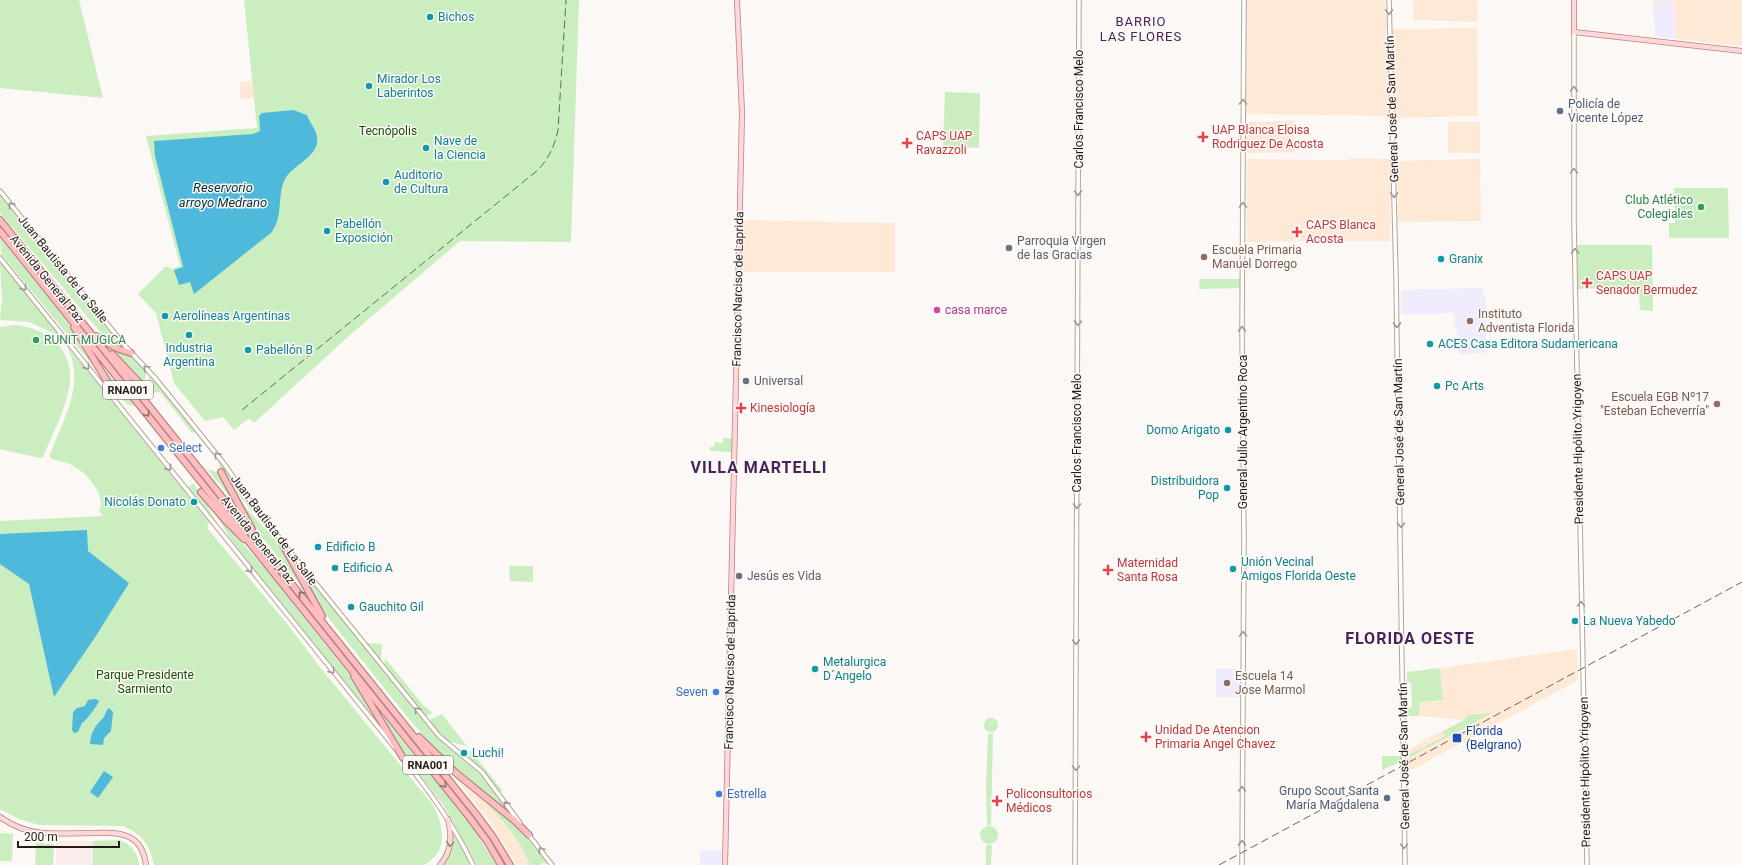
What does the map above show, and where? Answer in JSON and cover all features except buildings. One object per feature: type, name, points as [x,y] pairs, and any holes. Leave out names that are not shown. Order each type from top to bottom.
[{"type":"highway","name":"Avenida General Paz","points":[[0,220],[476,814],[510,865]]},
{"type":"highway","name":"Avenida General Paz","points":[[0,231],[478,828],[501,865]]},
{"type":"highway","points":[[65,311],[115,394]]},
{"type":"highway","points":[[92,334],[116,348],[131,353]]},
{"type":"highway","points":[[92,334],[147,391]]},
{"type":"highway","points":[[221,472],[259,542]]},
{"type":"highway","points":[[201,492],[236,532],[255,549]]},
{"type":"highway","points":[[282,543],[310,595],[334,635]]},
{"type":"highway","points":[[350,667],[357,682],[403,758]]},
{"type":"highway","points":[[400,718],[456,773],[515,821],[529,835]]},
{"type":"main road","name":"Francisco Narciso de Laprida","points":[[725,865],[742,113],[737,0]]},
{"type":"main road","points":[[1574,0],[1574,32],[1742,51]]},
{"type":"main road","points":[[0,817],[19,827],[36,832],[112,832],[124,834],[140,846],[146,865]]},
{"type":"main road","points":[[440,865],[448,855],[451,845],[448,819]]},
{"type":"street","name":"Carlos Francisco Melo","points":[[1075,865],[1079,0]]},
{"type":"street","name":"General Julio Argentino Roca","points":[[1242,865],[1244,501],[1242,331],[1244,0]]},
{"type":"street","name":"General José de San Martín","points":[[1389,0],[1396,281],[1405,865]]},
{"type":"street","name":"Presidente Hipólito Yrigoyen","points":[[1574,32],[1574,222],[1587,865]]},
{"type":"street","name":"Juan Bautista de La Salle","points":[[0,191],[131,353],[155,378],[225,465],[252,504],[282,543],[439,736],[482,772],[552,865]]},
{"type":"street","name":"Avenida General Paz","points":[[0,258],[403,758],[439,805],[455,829],[473,865]]},
{"type":"shaded area","points":[[1247,0],[1385,0],[1389,116],[1246,114]]},
{"type":"shaded area","points":[[1413,0],[1477,0],[1478,22],[1414,20]]},
{"type":"shaded area","points":[[1653,0],[1742,0],[1742,46],[1676,39],[1673,1],[1653,2]]},
{"type":"shaded area","points":[[1673,1],[1676,39],[1657,37],[1655,35],[1653,2]]},
{"type":"shaded area","points":[[1477,28],[1478,116],[1395,118],[1393,29]]},
{"type":"shaded area","points":[[252,81],[254,98],[240,99],[240,82]]},
{"type":"shaded area","points":[[1294,121],[1295,152],[1247,153],[1246,122]]},
{"type":"shaded area","points":[[1448,122],[1480,122],[1480,153],[1448,153]]},
{"type":"shaded area","points":[[1352,158],[1391,159],[1390,241],[1301,241],[1301,223],[1293,223],[1293,241],[1247,242],[1247,159],[1347,160]]},
{"type":"shaded area","points":[[1480,159],[1481,221],[1398,222],[1397,161]]},
{"type":"shaded area","points":[[743,220],[895,223],[895,272],[744,272]]},
{"type":"shaded area","name":"CAPS Blanca Acosta","points":[[1293,222],[1301,222],[1301,241],[1293,241]]},
{"type":"shaded area","name":"Instituto Adventista Florida","points":[[1483,288],[1482,295],[1486,295],[1486,353],[1459,354],[1457,327],[1455,327],[1454,313],[1401,315],[1401,290]]},
{"type":"shaded area","points":[[1577,649],[1578,680],[1408,772],[1407,751],[1422,741],[1464,720],[1419,716],[1420,702],[1443,700],[1440,668]]},
{"type":"shaded area","name":"Escuela 14 Jose Marmol","points":[[1216,669],[1239,669],[1239,697],[1216,697]]},
{"type":"shaded area","points":[[455,778],[465,782],[496,813],[518,842],[530,865],[516,865],[490,822]]},
{"type":"shaded area","points":[[56,841],[93,841],[93,865],[56,865]]},
{"type":"shaded area","points":[[700,850],[722,850],[722,865],[700,865]]},
{"type":"green space","points":[[0,0],[79,0],[103,98],[0,88]]},
{"type":"green space","name":"Tecnópolis","points":[[244,0],[579,0],[571,242],[460,241],[350,335],[254,423],[249,418],[234,430],[223,417],[205,421],[174,383],[156,313],[138,294],[166,266],[172,269],[180,266],[146,136],[257,128]]},
{"type":"green space","points":[[945,92],[980,93],[979,148],[943,146]]},
{"type":"green space","name":"Club Atlético Colegiales","points":[[1674,188],[1726,188],[1728,190],[1729,238],[1669,238],[1669,223],[1675,223]]},
{"type":"green space","points":[[0,195],[123,348],[110,342],[101,333],[0,213]]},
{"type":"green space","points":[[0,238],[66,320],[104,379],[1,254]]},
{"type":"green space","points":[[1577,245],[1652,245],[1653,311],[1640,310],[1639,292],[1637,287],[1577,289]]},
{"type":"green space","points":[[0,262],[57,333],[57,335],[29,322],[0,320],[2,299]]},
{"type":"green space","points":[[1200,279],[1240,279],[1240,288],[1199,289]]},
{"type":"green space","points":[[14,325],[26,327],[48,336],[57,343],[64,352],[68,363],[70,375],[67,397],[43,457],[40,458],[0,449],[0,327]]},
{"type":"green space","name":"Parque Presidente Sarmiento","points":[[66,345],[199,509],[209,522],[207,528],[289,626],[319,666],[433,805],[442,830],[441,846],[438,853],[424,865],[154,865],[150,852],[144,841],[130,829],[123,826],[39,825],[19,819],[0,809],[0,521],[103,516],[99,511],[101,505],[98,491],[89,478],[78,468],[50,458],[71,401],[74,387],[72,359]]},
{"type":"green space","points":[[110,347],[136,360],[144,368],[147,373],[143,383]]},
{"type":"green space","points":[[93,355],[135,406],[129,405],[123,401],[117,394]]},
{"type":"green space","points":[[150,376],[225,468],[254,510],[252,511],[242,499],[220,467],[218,461],[195,432],[192,433],[161,393],[153,393],[147,382]]},
{"type":"green space","points":[[723,438],[733,439],[732,452],[710,451],[710,447],[714,447],[715,442],[723,443]]},
{"type":"green space","points":[[207,469],[212,470],[221,477],[235,503]]},
{"type":"green space","points":[[194,483],[217,523],[188,487]]},
{"type":"green space","points":[[230,486],[246,508],[282,547],[307,593],[262,537]]},
{"type":"green space","points":[[213,510],[267,571],[352,678],[382,728],[235,546]]},
{"type":"green space","points":[[293,559],[442,742],[480,774],[509,810],[507,812],[448,763],[408,718],[326,615],[313,596]]},
{"type":"green space","points":[[509,566],[533,566],[533,582],[510,581]]},
{"type":"green space","points":[[367,643],[382,644],[380,662],[366,645]]},
{"type":"green space","points":[[385,658],[423,705],[433,713],[425,716],[384,666]]},
{"type":"green space","points":[[1440,668],[1443,700],[1420,702],[1419,716],[1408,716],[1407,708],[1412,707],[1411,682],[1407,682],[1407,672]]},
{"type":"green space","points":[[376,708],[471,825],[496,865],[477,865],[444,806],[403,753]]},
{"type":"green space","points":[[1492,713],[1410,757],[1410,754],[1445,736],[1442,732],[1466,719],[1467,715]]},
{"type":"green space","points":[[442,714],[467,746],[447,741],[430,722],[431,719]]},
{"type":"green space","points":[[988,718],[994,718],[998,722],[998,728],[994,732],[988,732],[984,728],[984,722]]},
{"type":"green space","points":[[993,733],[991,826],[987,825],[986,787],[988,734]]},
{"type":"green space","points":[[470,750],[503,791],[499,791],[484,772],[469,759]]},
{"type":"green space","points":[[1382,756],[1401,756],[1401,762],[1382,770]]},
{"type":"green space","points":[[465,782],[516,824],[548,864],[541,863],[541,865],[530,865],[510,830],[493,810]]},
{"type":"green space","points":[[989,826],[995,829],[998,835],[995,841],[989,844],[983,841],[980,835],[983,829]]},
{"type":"green space","points":[[454,831],[470,865],[442,865],[451,851]]},
{"type":"green space","points":[[0,833],[13,834],[12,861],[0,861]]},
{"type":"green space","points":[[119,840],[133,849],[137,856],[139,865],[93,865],[93,841]]},
{"type":"green space","points":[[36,843],[54,844],[53,865],[35,865]]},
{"type":"green space","points":[[986,845],[992,845],[991,865],[986,865]]},
{"type":"water","name":"Reservorio arroyo Medrano","points":[[293,110],[307,115],[314,128],[317,137],[317,144],[310,155],[285,179],[282,188],[278,218],[272,232],[194,294],[190,282],[179,285],[174,270],[183,267],[155,156],[154,141],[253,134],[260,131],[259,116],[262,113]]},
{"type":"water","points":[[87,530],[88,551],[129,583],[94,639],[54,697],[29,584],[0,564],[0,534]]},
{"type":"water","points":[[96,699],[99,701],[96,706],[82,723],[78,732],[74,733],[72,730],[73,712],[77,708],[85,706],[88,700]]},
{"type":"water","points":[[109,708],[113,712],[111,731],[104,738],[103,745],[90,744],[93,730]]},
{"type":"water","points":[[104,771],[113,777],[98,798],[90,792]]},
{"type":"railway","points":[[242,410],[538,170],[542,165],[551,151],[558,130],[566,0]]},
{"type":"railway","points":[[1219,865],[1742,582]]},
{"type":"place","name":"Bichos","points":[[430,17]]},
{"type":"place","name":"Mirador Los Laberintos","points":[[369,86]]},
{"type":"place","name":"Policía de Vicente López","points":[[1560,111]]},
{"type":"place","name":"UAP Blanca Eloisa Rodriguez De Acosta","points":[[1203,137]]},
{"type":"place","name":"CAPS UAP Ravazzoli","points":[[907,143]]},
{"type":"place","name":"Nave de la Ciencia","points":[[426,148]]},
{"type":"place","name":"Auditorio de Cultura","points":[[386,182]]},
{"type":"place","name":"Club Atlético Colegiales","points":[[1701,207]]},
{"type":"place","name":"Pabellón Exposición","points":[[327,231]]},
{"type":"place","name":"CAPS Blanca Acosta","points":[[1297,232]]},
{"type":"place","name":"Parroquia Virgen de las Gracias","points":[[1009,248]]},
{"type":"place","name":"Escuela Primaria Manuel Dorrego","points":[[1204,257]]},
{"type":"place","name":"Granix","points":[[1441,259]]},
{"type":"place","name":"CAPS UAP Senador Bermudez","points":[[1587,283]]},
{"type":"place","name":"casa marce","points":[[937,310]]},
{"type":"place","name":"Aerolíneas Argentinas","points":[[165,316]]},
{"type":"place","name":"Instituto Adventista Florida","points":[[1470,321]]},
{"type":"place","name":"Industria Argentina","points":[[189,335]]},
{"type":"place","name":"RUNIT MUGICA","points":[[36,340]]},
{"type":"place","name":"ACES Casa Editora Sudamericana","points":[[1430,344]]},
{"type":"place","name":"Pabellón B","points":[[248,350]]},
{"type":"place","name":"Universal","points":[[746,381]]},
{"type":"place","name":"Pc Arts","points":[[1437,386]]},
{"type":"place","name":"Escuela EGB Nº17 \"Esteban Echeverría\"","points":[[1717,404]]},
{"type":"place","name":"Kinesiología","points":[[741,408]]},
{"type":"place","name":"Domo Arigato","points":[[1228,430]]},
{"type":"place","name":"Select","points":[[161,448]]},
{"type":"place","name":"Distribuidora Pop","points":[[1227,488]]},
{"type":"place","name":"Nicolás Donato","points":[[194,502]]},
{"type":"place","name":"Edificio B","points":[[318,547]]},
{"type":"place","name":"Edificio A","points":[[335,568]]},
{"type":"place","name":"Unión Vecinal Amigos Florida Oeste","points":[[1233,569]]},
{"type":"place","name":"Maternidad Santa Rosa","points":[[1108,570]]},
{"type":"place","name":"Jesús es Vida","points":[[739,576]]},
{"type":"place","name":"Gauchito Gil","points":[[351,607]]},
{"type":"place","name":"La Nueva Yabedo","points":[[1575,621]]},
{"type":"place","name":"Metalurgica D´Angelo","points":[[815,669]]},
{"type":"place","name":"Escuela 14 Jose Marmol","points":[[1227,683]]},
{"type":"place","name":"Seven","points":[[716,692]]},
{"type":"place","name":"Unidad De Atencion Primaria Angel Chavez","points":[[1146,737]]},
{"type":"place","name":"Florida (Belgrano)","points":[[1457,738]]},
{"type":"place","name":"Luchi!","points":[[464,753]]},
{"type":"place","name":"Estrella","points":[[719,794]]},
{"type":"place","name":"Grupo Scout Santa María Magdalena","points":[[1387,798]]},
{"type":"place","name":"Policonsultorios Médicos","points":[[997,801]]},
{"type":"district","name":"BARRIO LAS FLORES","points":[[1141,28]]},
{"type":"district","name":"VILLA MARTELLI","points":[[759,467]]},
{"type":"district","name":"FLORIDA OESTE","points":[[1410,638]]}]
